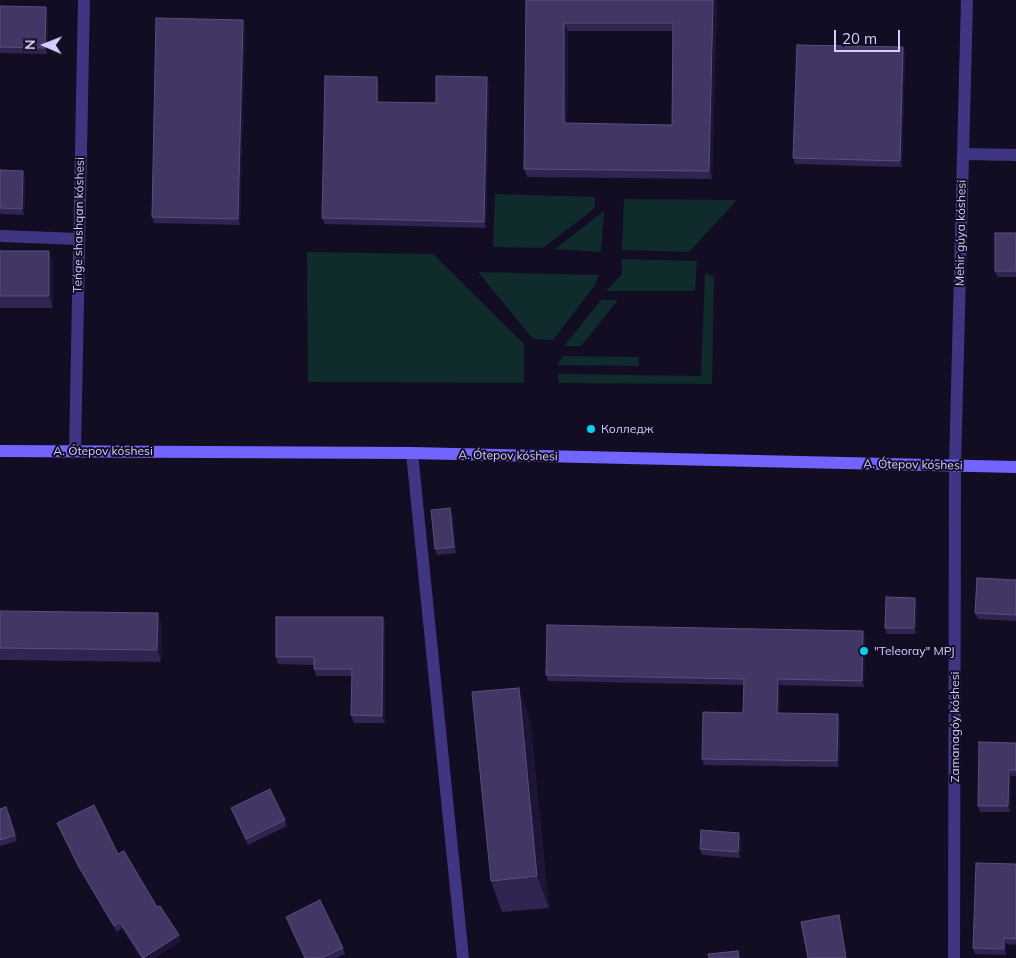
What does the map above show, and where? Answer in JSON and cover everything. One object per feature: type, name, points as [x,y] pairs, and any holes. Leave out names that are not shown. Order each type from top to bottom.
[{"type":"main road","name":"A. Ótepov kóshesi","points":[[0,451],[412,453],[1016,467]]},
{"type":"street","name":"Teńge shashqan kóshesi","points":[[75,451],[84,0]]},
{"type":"street","name":"Mehir gúyа kóshesi","points":[[955,466],[967,0]]},
{"type":"street","points":[[963,154],[1016,155]]},
{"type":"street","points":[[0,236],[79,238]]},
{"type":"street","points":[[412,453],[463,958]]},
{"type":"street","name":"Zamanagóy kóshesi","points":[[954,958],[955,466]]},
{"type":"green space","points":[[495,194],[595,197],[595,208],[543,248],[493,247]]},
{"type":"green space","points":[[624,199],[737,200],[689,252],[622,250]]},
{"type":"green space","points":[[604,211],[601,252],[555,249]]},
{"type":"green space","points":[[307,252],[433,254],[524,344],[524,383],[308,382]]},
{"type":"green space","points":[[622,259],[697,261],[695,291],[606,291],[622,274]]},
{"type":"green space","points":[[478,272],[599,275],[595,285],[553,340],[533,339]]},
{"type":"green space","points":[[705,274],[714,276],[712,384],[559,383],[558,374],[701,376]]},
{"type":"green space","points":[[601,300],[618,300],[581,346],[564,346]]},
{"type":"green space","points":[[563,356],[639,357],[639,366],[557,365]]},
{"type":"building","points":[[526,0],[713,0],[709,171],[524,169]],"holes":[[[564,23],[673,23],[672,125],[564,123]]]},
{"type":"building","points":[[0,6],[46,7],[45,48],[0,47]]},
{"type":"building","points":[[156,18],[243,20],[238,219],[152,217]]},
{"type":"building","points":[[797,45],[903,47],[900,161],[793,158]]},
{"type":"building","points":[[325,76],[377,77],[377,102],[436,103],[436,76],[487,77],[484,222],[322,218]]},
{"type":"building","points":[[0,170],[23,171],[22,209],[0,208]]},
{"type":"building","points":[[995,233],[1016,233],[1016,271],[995,271]]},
{"type":"building","points":[[0,251],[49,251],[49,296],[0,296]]},
{"type":"building","points":[[450,508],[454,547],[435,549],[431,510]]},
{"type":"building","points":[[977,578],[1016,580],[1016,615],[975,613]]},
{"type":"building","points":[[886,597],[915,598],[914,628],[885,628]]},
{"type":"building","points":[[0,611],[158,613],[157,650],[0,648]]},
{"type":"building","points":[[276,617],[383,617],[382,716],[351,715],[352,669],[314,669],[314,657],[276,657]]},
{"type":"building","points":[[547,625],[863,631],[862,681],[778,679],[777,713],[838,714],[837,761],[702,759],[703,712],[743,713],[744,679],[546,675]]},
{"type":"building","points":[[519,688],[537,876],[491,881],[472,692]]},
{"type":"building","points":[[979,742],[1016,743],[1016,770],[1009,770],[1008,806],[978,806]]},
{"type":"building","points":[[270,789],[285,820],[246,839],[231,808]]},
{"type":"building","points":[[94,805],[118,854],[124,851],[157,907],[160,906],[179,935],[143,958],[120,922],[114,926],[77,863],[57,823]]},
{"type":"building","points":[[6,807],[15,835],[0,840],[0,809]]},
{"type":"building","points":[[701,830],[739,833],[738,852],[700,849]]},
{"type":"building","points":[[976,863],[1016,864],[1016,939],[1004,938],[1004,949],[973,948]]},
{"type":"building","points":[[320,900],[343,948],[321,958],[305,958],[286,917]]},
{"type":"building","points":[[839,915],[846,958],[808,958],[801,922]]},
{"type":"building","points":[[738,951],[739,958],[709,958],[708,954]]},
{"type":"place","name":"Колледж","points":[[591,429]]},
{"type":"place","name":"\"Teleoray\" MPJ","points":[[864,651]]}]
